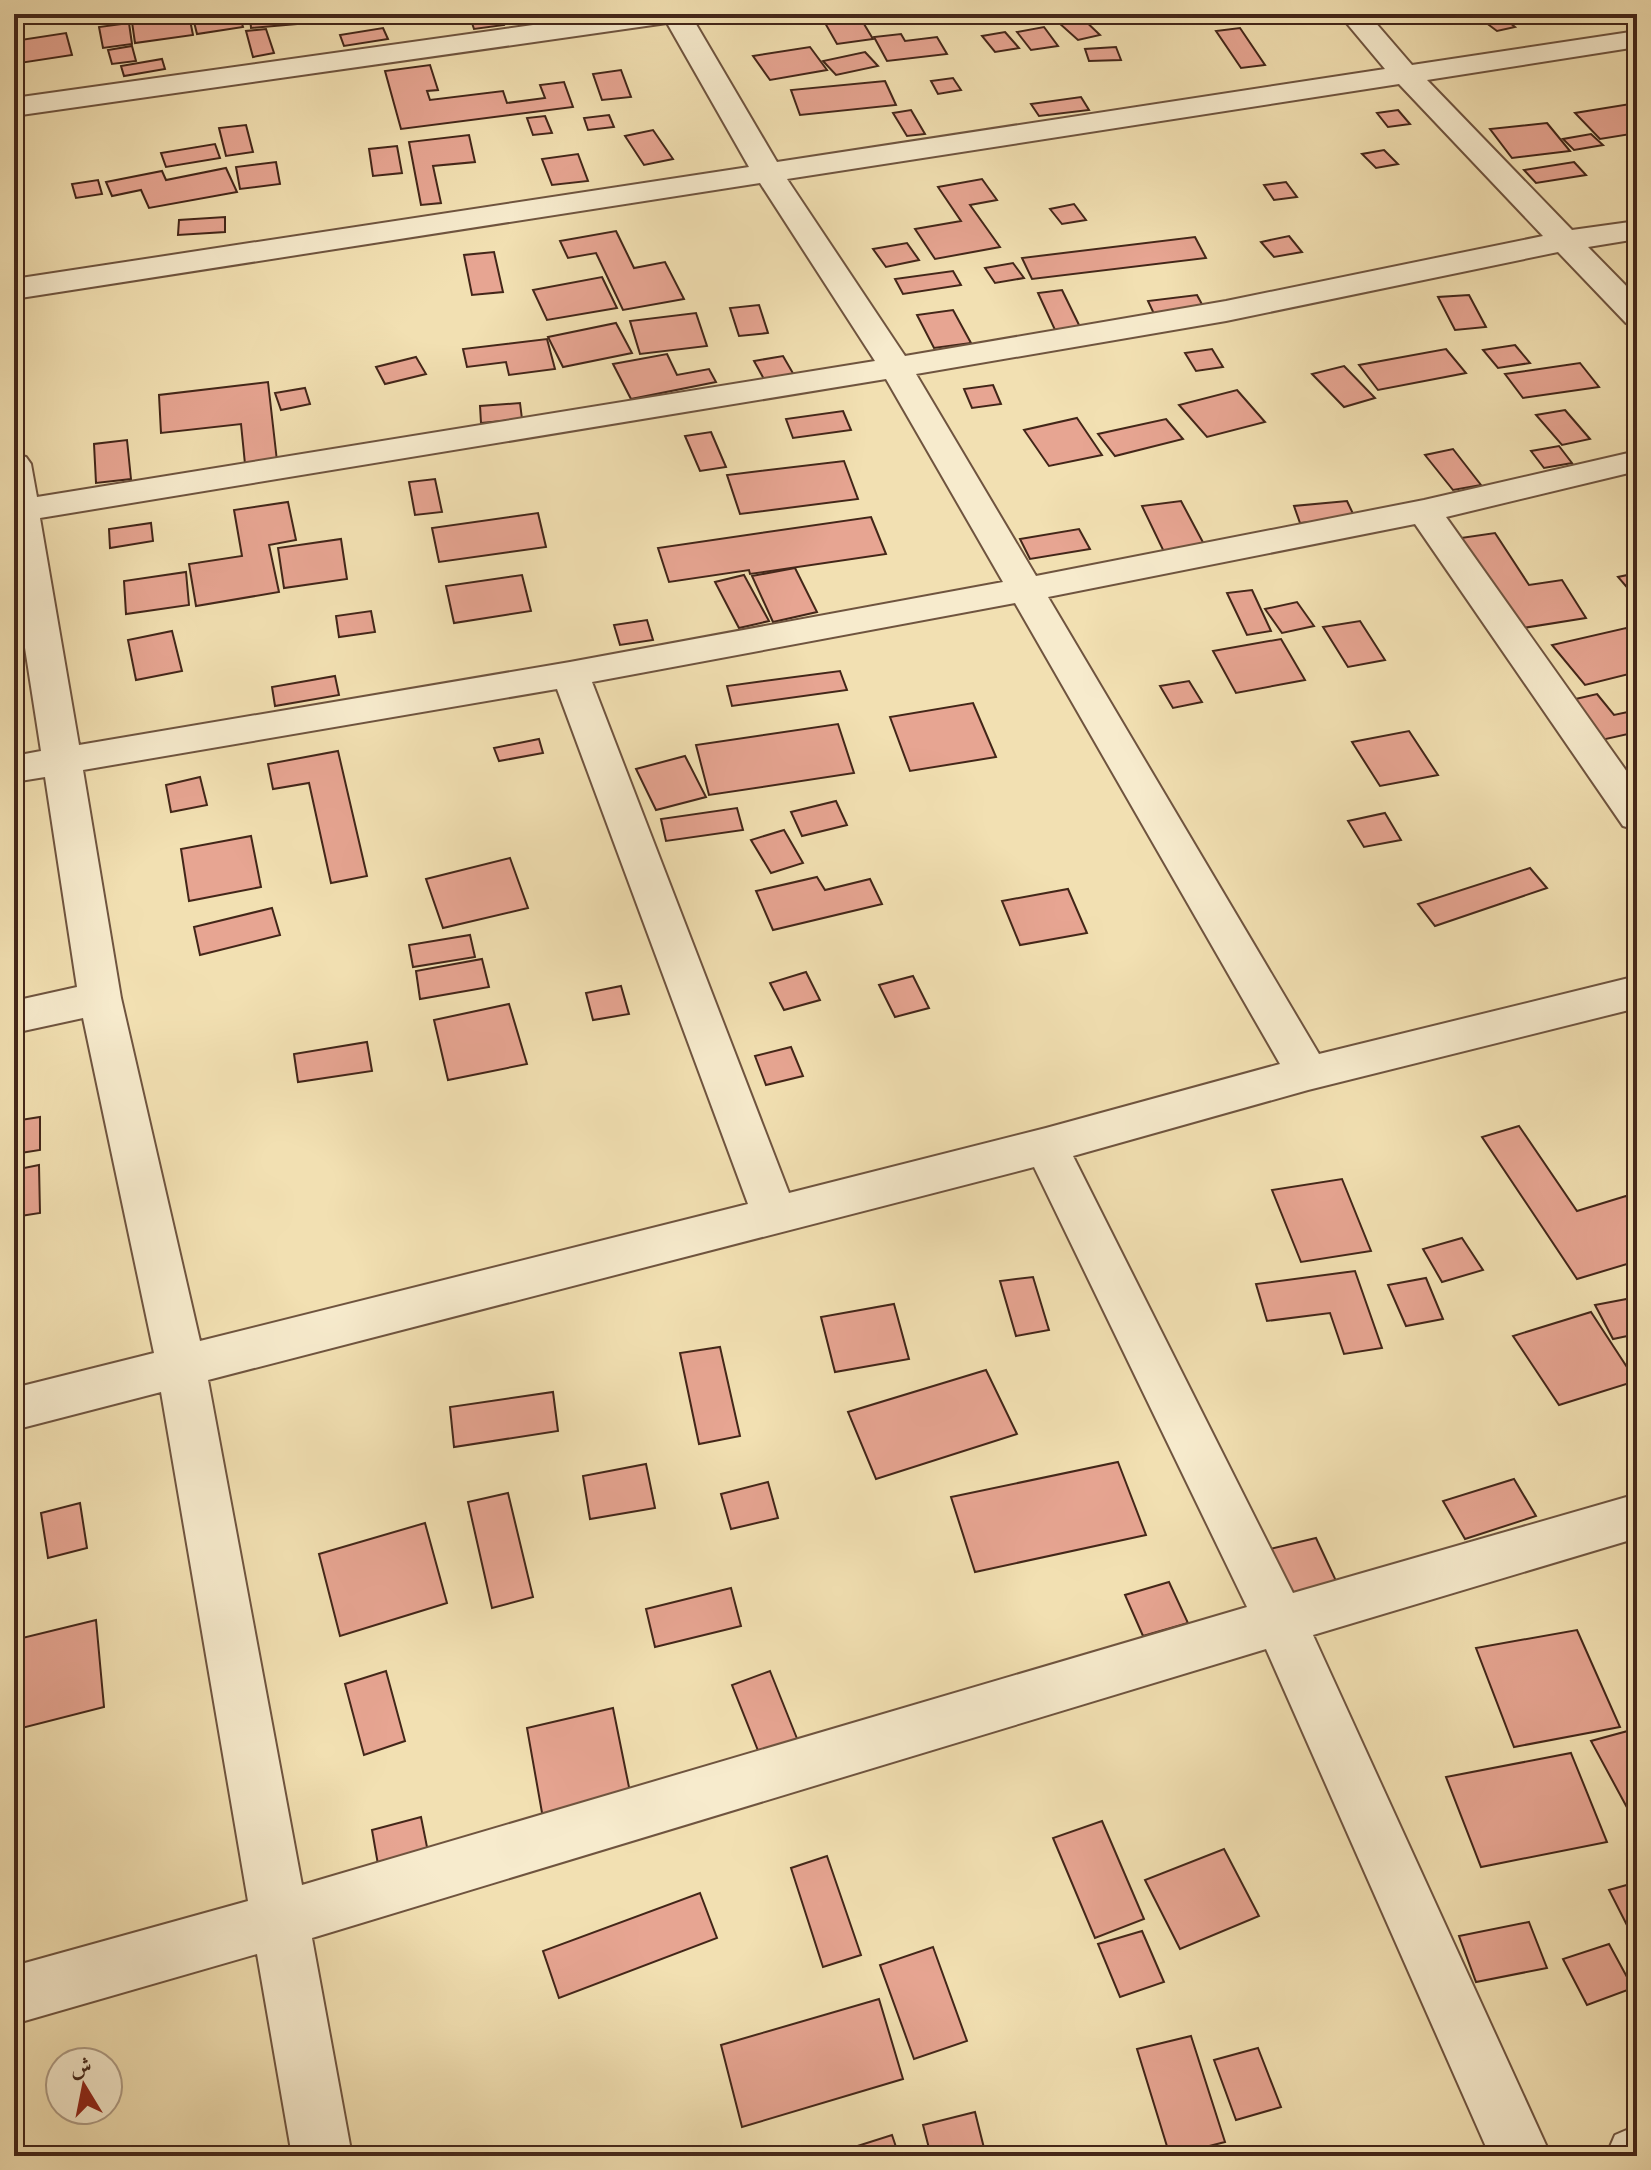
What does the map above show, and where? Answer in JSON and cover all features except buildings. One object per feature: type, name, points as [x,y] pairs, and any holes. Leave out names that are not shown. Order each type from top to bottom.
[{"type":"street","points":[[14,107],[673,14],[768,173],[896,368],[1308,1073]]},
{"type":"street","points":[[1353,14],[1404,73],[1637,316]]},
{"type":"street","points":[[14,289],[1637,39]]},
{"type":"street","points":[[18,512],[1226,311],[1564,241],[1637,230]]},
{"type":"street","points":[[14,464],[18,512],[100,998],[181,1366],[322,2156]]},
{"type":"street","points":[[14,769],[570,674],[1023,590],[1424,511],[1624,464],[1637,497]]},
{"type":"street","points":[[1424,511],[1637,816]]},
{"type":"street","points":[[570,674],[774,1213]]},
{"type":"street","points":[[14,1409],[1046,1146],[1308,1073],[1637,992]]},
{"type":"street","points":[[14,1017],[100,998]]},
{"type":"street","points":[[1046,1146],[1279,1618],[1521,2156]]},
{"type":"street","points":[[14,1995],[282,1921],[1279,1618],[1637,1516]]}]
